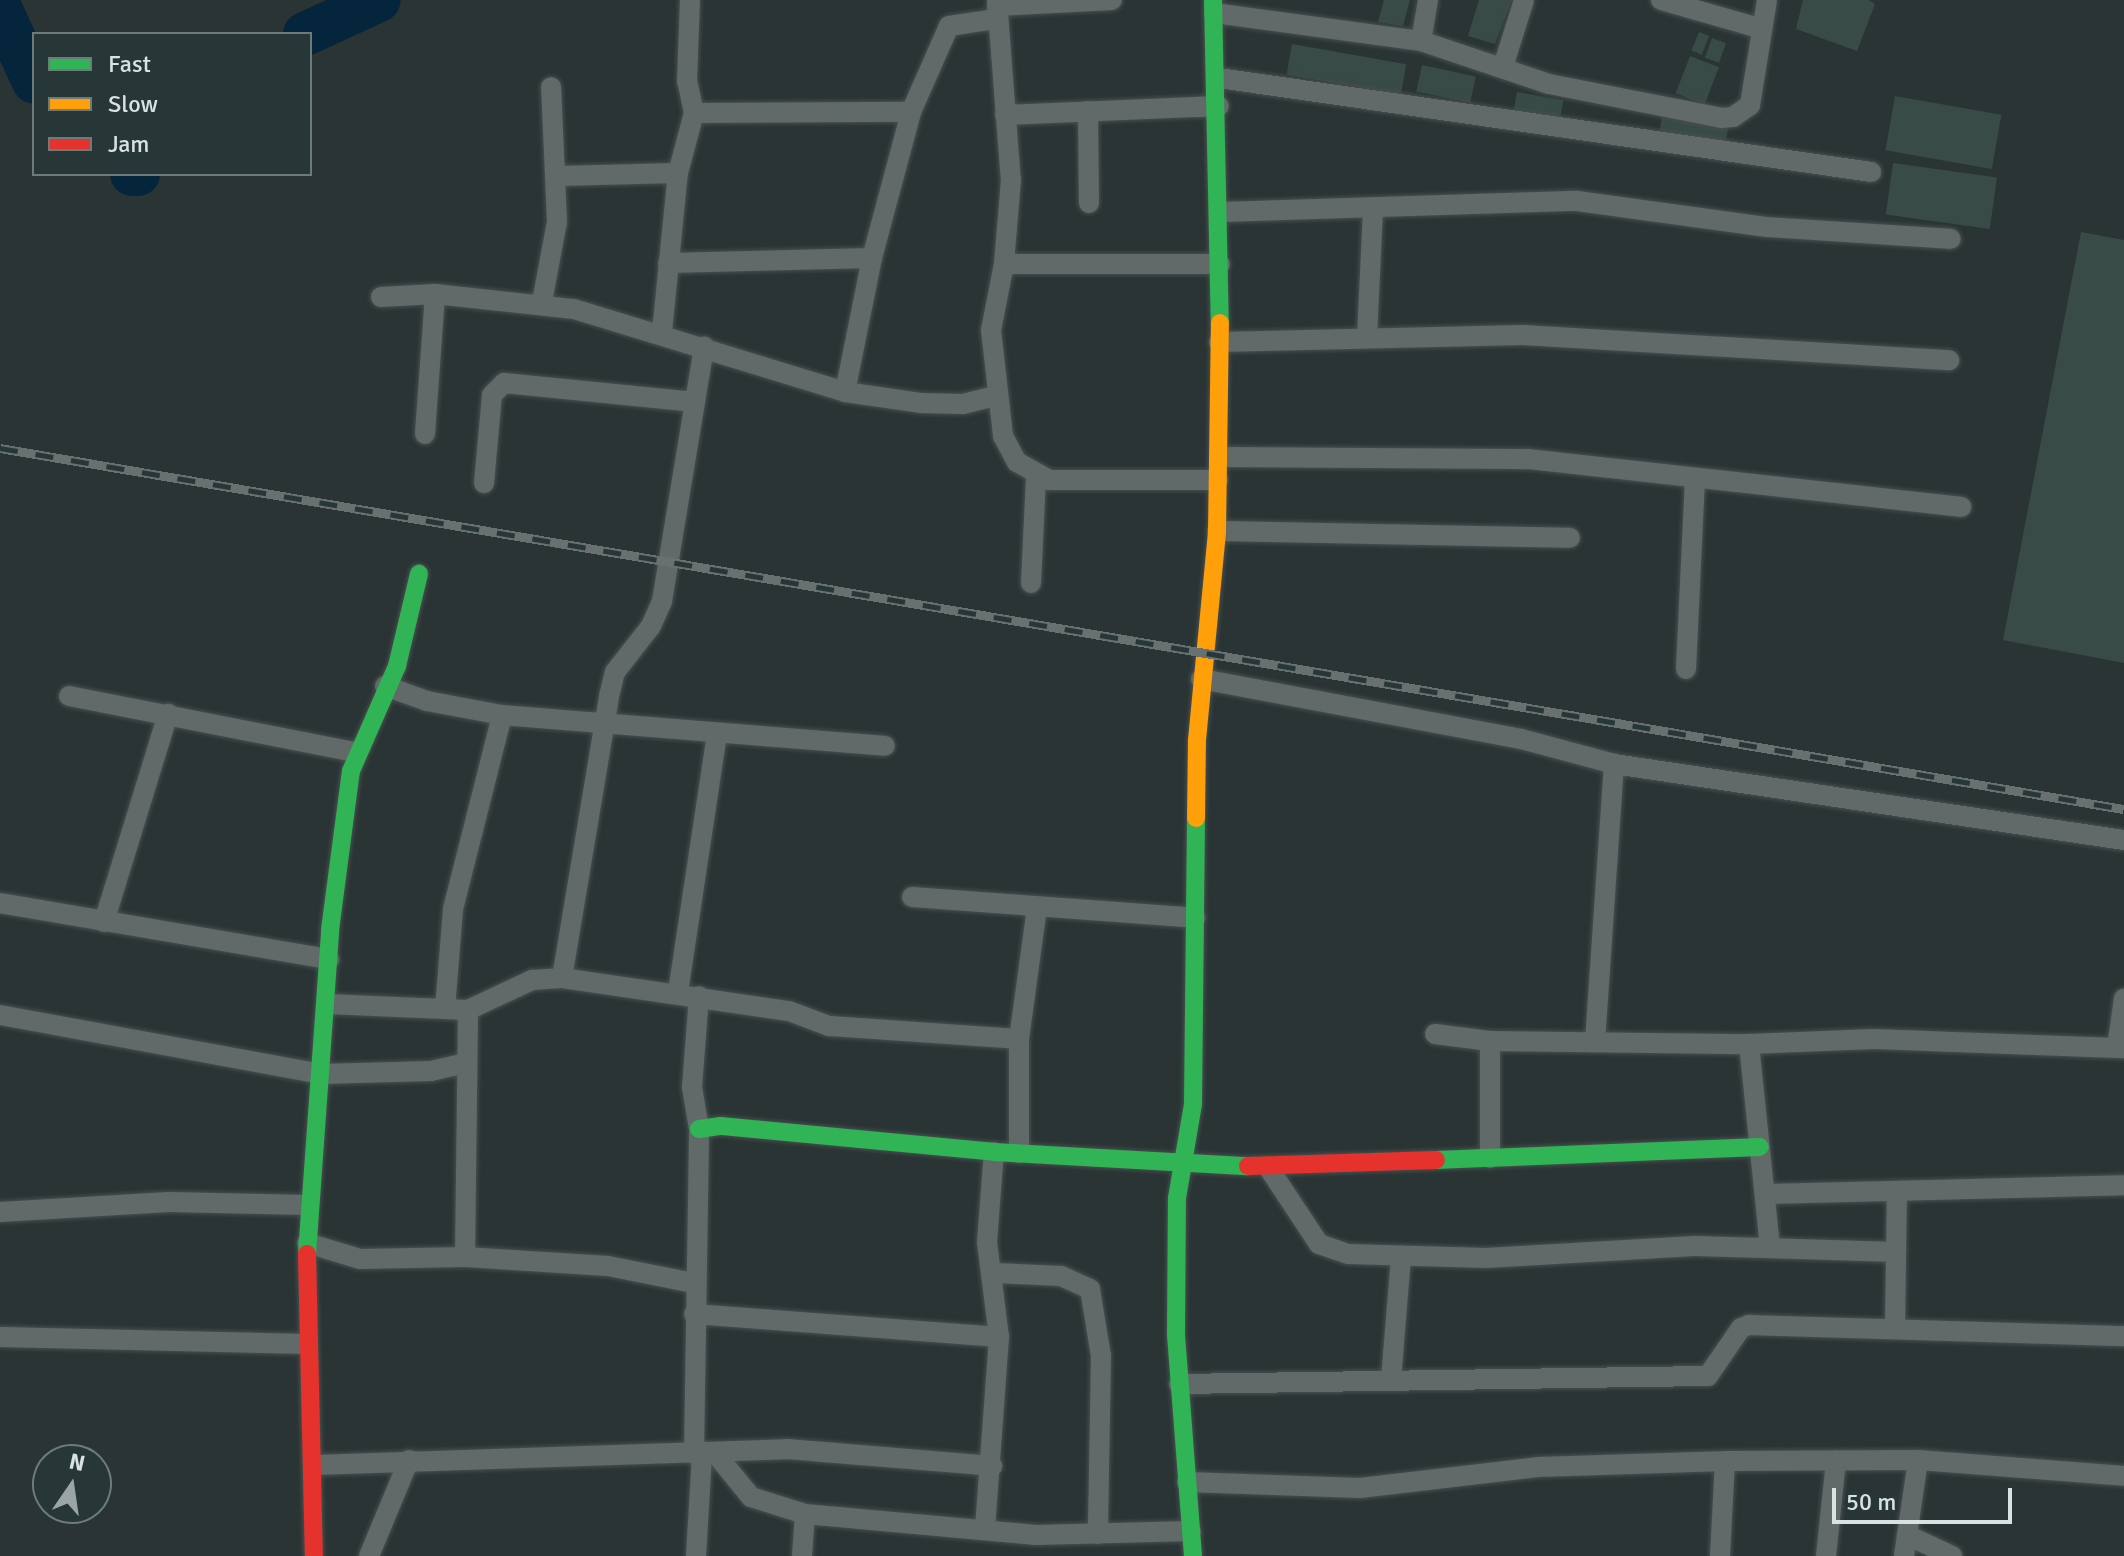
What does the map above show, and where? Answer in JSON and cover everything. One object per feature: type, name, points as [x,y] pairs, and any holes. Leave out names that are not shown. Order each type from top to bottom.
[{"type":"street","points":[[662,332],[678,173],[694,113],[687,81],[690,0]]},
{"type":"street","points":[[845,392],[872,258],[911,112],[949,26],[996,8],[1112,0]]},
{"type":"street","points":[[1421,41],[1428,0]]},
{"type":"street","points":[[1503,67],[1524,0]]},
{"type":"street","points":[[1661,0],[1762,29]]},
{"type":"street","points":[[1193,1556],[1179,1384],[1181,1159],[1193,1104],[1201,679],[1217,531],[1221,212],[1219,78],[1213,7],[1271,10],[1421,41],[1620,101],[1733,117],[1750,105],[1756,88],[1767,0]]},
{"type":"street","points":[[996,8],[1011,180],[1004,264],[991,330],[995,396],[1003,436],[1017,462],[1036,476],[1077,482],[1218,480]]},
{"type":"street","points":[[1219,78],[1871,172]]},
{"type":"street","points":[[542,302],[557,222],[558,176],[551,87]]},
{"type":"street","points":[[1005,115],[1219,106]]},
{"type":"street","points":[[1088,111],[1089,203]]},
{"type":"street","points":[[694,113],[911,112]]},
{"type":"street","points":[[558,176],[678,173]]},
{"type":"street","points":[[1221,212],[1373,210],[1577,201],[1767,227],[1951,239]]},
{"type":"street","points":[[1367,337],[1373,210]]},
{"type":"street","points":[[668,263],[872,258]]},
{"type":"street","points":[[1004,264],[1220,264]]},
{"type":"street","points":[[381,297],[435,294],[542,302],[662,332],[845,392],[920,403],[963,404],[995,396]]},
{"type":"street","points":[[425,434],[435,294]]},
{"type":"street","points":[[1219,342],[1523,335],[1949,360]]},
{"type":"street","points":[[562,978],[615,672],[651,626],[662,601],[704,346]]},
{"type":"street","points":[[484,483],[492,395],[504,383],[695,402]]},
{"type":"street","points":[[1219,457],[1528,459],[1695,481],[1961,507]]},
{"type":"street","points":[[1031,583],[1036,476]]},
{"type":"street","points":[[1686,669],[1695,481]]},
{"type":"street","points":[[1217,531],[1570,538]]},
{"type":"street","points":[[314,1556],[307,1243],[329,959],[355,752],[397,666],[419,574]]},
{"type":"street","points":[[1201,679],[1521,739],[1614,764],[2124,840]]},
{"type":"street","points":[[385,686],[427,701],[502,715],[885,746]]},
{"type":"street","points":[[69,696],[168,714],[239,733],[355,752]]},
{"type":"street","points":[[104,922],[168,714]]},
{"type":"street","points":[[445,1009],[453,909],[502,715]]},
{"type":"street","points":[[678,992],[717,733]]},
{"type":"street","points":[[1595,1042],[1614,764]]},
{"type":"street","points":[[912,897],[1195,918]]},
{"type":"street","points":[[0,903],[329,959]]},
{"type":"street","points":[[1019,1153],[1019,1039],[1037,908]]},
{"type":"street","points":[[327,1004],[468,1010],[532,980],[562,978],[678,992],[789,1011],[829,1026],[1019,1039]]},
{"type":"street","points":[[696,1556],[704,1453],[694,1314],[699,1129],[692,1087],[699,996]]},
{"type":"street","points":[[1435,1034],[1490,1041],[1749,1044],[1874,1039],[2121,1048],[2124,998]]},
{"type":"street","points":[[465,1257],[468,1010]]},
{"type":"street","points":[[0,1015],[321,1074],[431,1071],[467,1063]]},
{"type":"street","points":[[1490,1041],[1490,1158]]},
{"type":"street","points":[[1749,1044],[1767,1194],[1770,1248]]},
{"type":"street","points":[[699,1129],[756,1128],[994,1152],[1181,1159],[1268,1167],[1760,1147]]},
{"type":"street","points":[[985,1528],[992,1466],[999,1337],[995,1273],[987,1242],[994,1152]]},
{"type":"street","points":[[1268,1167],[1325,1249],[1401,1257],[1770,1248],[1896,1252]]},
{"type":"street","points":[[1767,1194],[2124,1185]]},
{"type":"street","points":[[1895,1328],[1897,1192]]},
{"type":"street","points":[[0,1212],[169,1202],[308,1205]]},
{"type":"street","points":[[307,1243],[374,1260],[465,1257],[608,1266],[694,1283]]},
{"type":"street","points":[[1391,1379],[1401,1257]]},
{"type":"street","points":[[995,1273],[1061,1276],[1090,1289],[1101,1356],[1098,1534]]},
{"type":"street","points":[[694,1314],[999,1337]]},
{"type":"street","points":[[1179,1384],[1708,1376],[1741,1328],[1749,1325],[2124,1336]]},
{"type":"street","points":[[0,1337],[308,1344]]},
{"type":"street","points":[[314,1465],[409,1460],[855,1451],[992,1466]]},
{"type":"street","points":[[704,1453],[751,1497],[805,1514],[1098,1534],[1191,1531]]},
{"type":"street","points":[[369,1556],[409,1460]]},
{"type":"street","points":[[1187,1482],[1336,1489],[1538,1467],[1725,1461],[1918,1460],[2124,1476]]},
{"type":"street","points":[[1904,1556],[1918,1460]]},
{"type":"street","points":[[1720,1556],[1725,1461]]},
{"type":"street","points":[[1826,1556],[1836,1461]]},
{"type":"street","points":[[802,1556],[805,1514]]},
{"type":"street","points":[[1907,1535],[1952,1556]]},
{"type":"building","points":[[1384,0],[1410,0],[1403,26],[1378,22]]},
{"type":"building","points":[[1479,0],[1512,0],[1495,44],[1468,36]]},
{"type":"building","points":[[1803,0],[1869,0],[1875,4],[1857,51],[1796,29]]},
{"type":"building","points":[[1699,32],[1709,36],[1702,55],[1692,51]]},
{"type":"building","points":[[1712,38],[1726,43],[1719,63],[1705,58]]},
{"type":"building","points":[[1292,44],[1406,64],[1401,95],[1287,75]]},
{"type":"building","points":[[1690,56],[1719,67],[1705,104],[1676,93]]},
{"type":"building","points":[[1422,65],[1476,76],[1470,103],[1416,91]]},
{"type":"building","points":[[1517,92],[1563,100],[1560,120],[1514,112]]},
{"type":"building","points":[[1895,96],[2001,115],[1992,169],[1885,150]]},
{"type":"building","points":[[1662,117],[1728,129],[1725,145],[1659,134]]},
{"type":"building","points":[[1893,163],[1997,178],[1990,229],[1886,214]]},
{"type":"building","points":[[2081,232],[2124,240],[2124,663],[2003,640]]},
{"type":"waterway","points":[[309,32],[379,0]]},
{"type":"waterway","points":[[0,8],[32,78]]},
{"type":"railway","points":[[0,448],[2124,809]]},
{"type":"traffic: fast","points":[[1213,0],[1220,323]]},
{"type":"traffic: fast","points":[[307,1254],[330,930],[351,771],[397,666],[419,574]]},
{"type":"traffic: fast","points":[[1193,1556],[1176,1334],[1177,1198],[1193,1104],[1196,818]]},
{"type":"traffic: fast","points":[[699,1129],[721,1126],[994,1152],[1248,1166]]},
{"type":"traffic: fast","points":[[1436,1160],[1760,1147]]},
{"type":"traffic: slow","points":[[1196,818],[1197,740],[1217,531],[1220,323]]},
{"type":"traffic: jam","points":[[1248,1166],[1436,1160]]},
{"type":"traffic: jam","points":[[307,1254],[314,1556]]}]
